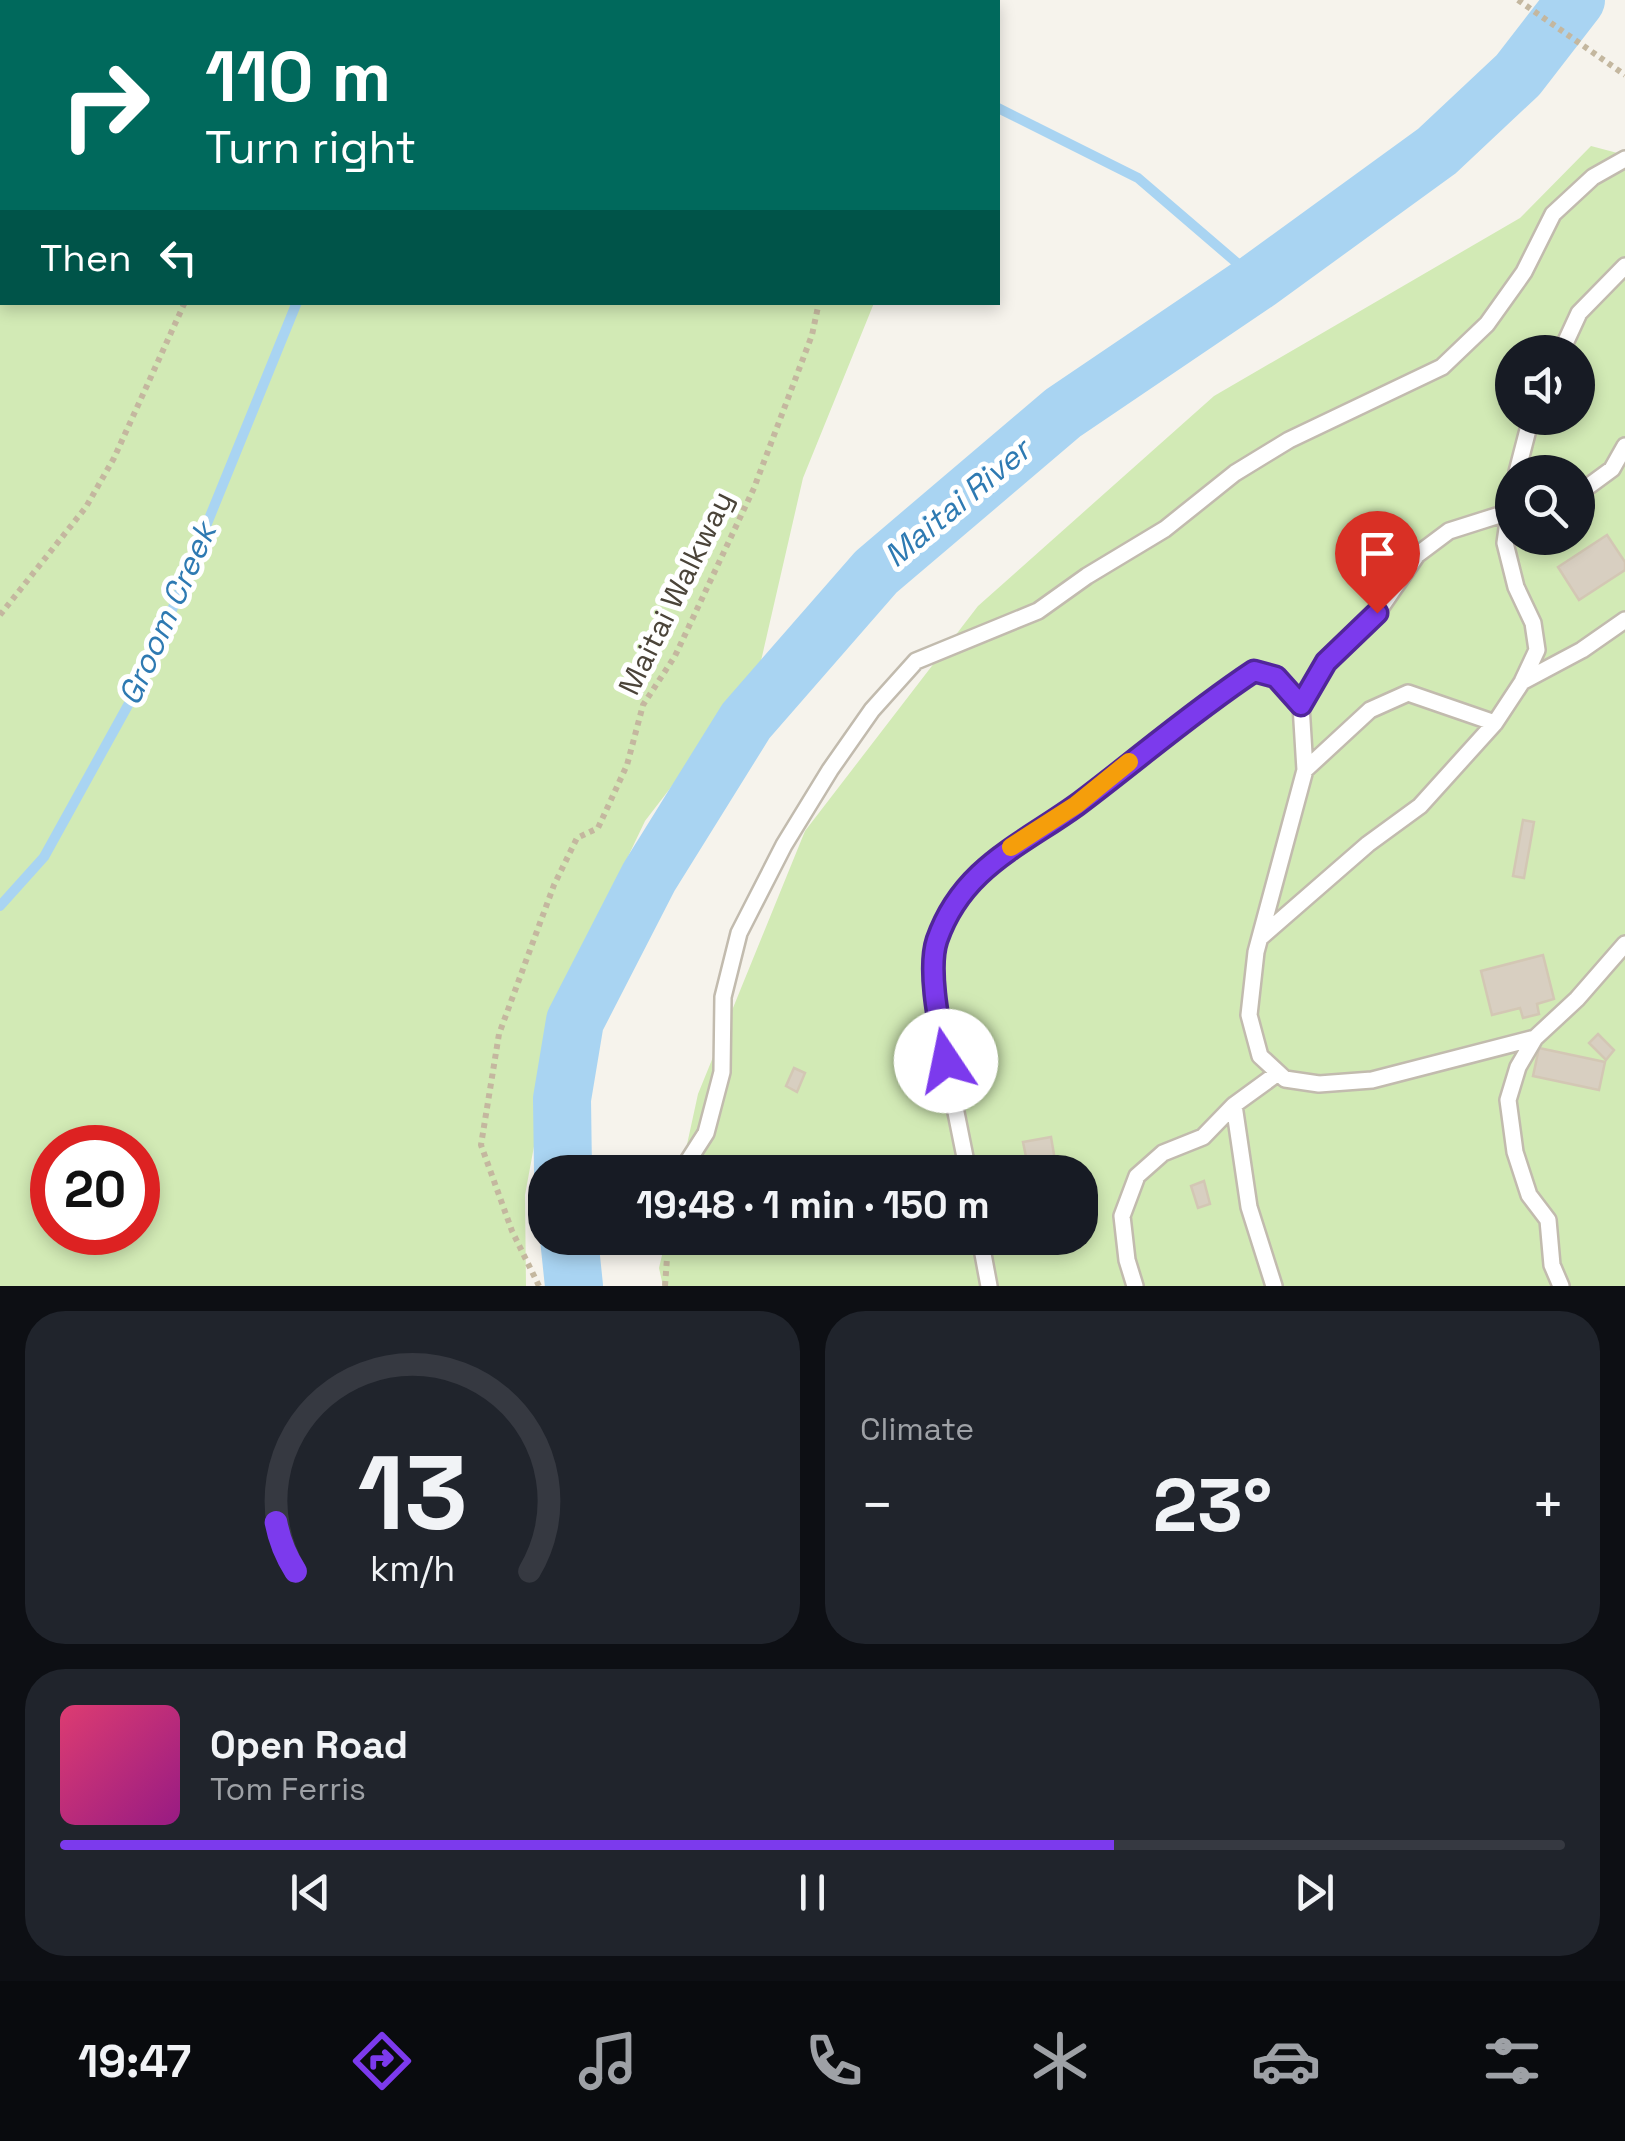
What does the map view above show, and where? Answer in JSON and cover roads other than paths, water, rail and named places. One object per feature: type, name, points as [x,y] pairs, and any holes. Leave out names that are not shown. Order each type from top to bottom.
[{"type":"lane","points":[[692,1155],[706,1133],[722,1072],[722,997],[739,933],[784,844],[830,770],[872,710],[916,661],[1038,612],[1086,576],[1165,529],[1235,474],[1289,440],[1442,368],[1487,324],[1524,272],[1552,214],[1593,178],[1625,159]]},
{"type":"lane","points":[[1569,335],[1579,313],[1625,266]]},
{"type":"lane","points":[[1595,482],[1612,470],[1625,446]]},
{"type":"lane","points":[[1495,516],[1448,531],[1417,555],[1377,613],[1326,662],[1301,705],[1305,770],[1260,938],[1249,1016],[1260,1056],[1285,1079],[1319,1084],[1372,1080],[1535,1038]]},
{"type":"lane","points":[[1260,938],[1368,844],[1420,806],[1495,723],[1522,682],[1537,650],[1532,623],[1516,587],[1508,555]]},
{"type":"lane","points":[[1522,682],[1582,650],[1625,620]]},
{"type":"lane","points":[[965,1155],[935,1008],[936,944],[956,899],[996,857],[1076,805],[1197,710],[1254,671],[1276,677],[1301,705]]},
{"type":"lane","points":[[1305,770],[1370,710],[1408,693],[1495,723]]},
{"type":"lane","points":[[1560,1286],[1552,1265],[1548,1220],[1528,1196],[1508,1100],[1518,1067],[1535,1038],[1577,999],[1625,944]]},
{"type":"lane","points":[[1135,1286],[1127,1260],[1122,1216],[1137,1176],[1163,1154],[1204,1136],[1234,1104],[1278,1073]]},
{"type":"lane","points":[[1234,1104],[1249,1206],[1274,1286]]},
{"type":"lane","points":[[983,1255],[988,1286]]},
{"type":"waterway","name":"Maitai River","points":[[563,1155],[562,1099],[575,1021],[649,877],[746,721],[876,572],[1063,413],[1258,281],[1437,151],[1518,75],[1576,0]]},
{"type":"waterway","name":"Groom Creek","points":[[1000,109],[1138,178],[1258,281]]},
{"type":"waterway","name":"Groom Creek","points":[[0,906],[44,857],[148,669],[296,305]]},
{"type":"waterway","name":"Maitai River","points":[[571,1255],[574,1286]]}]
